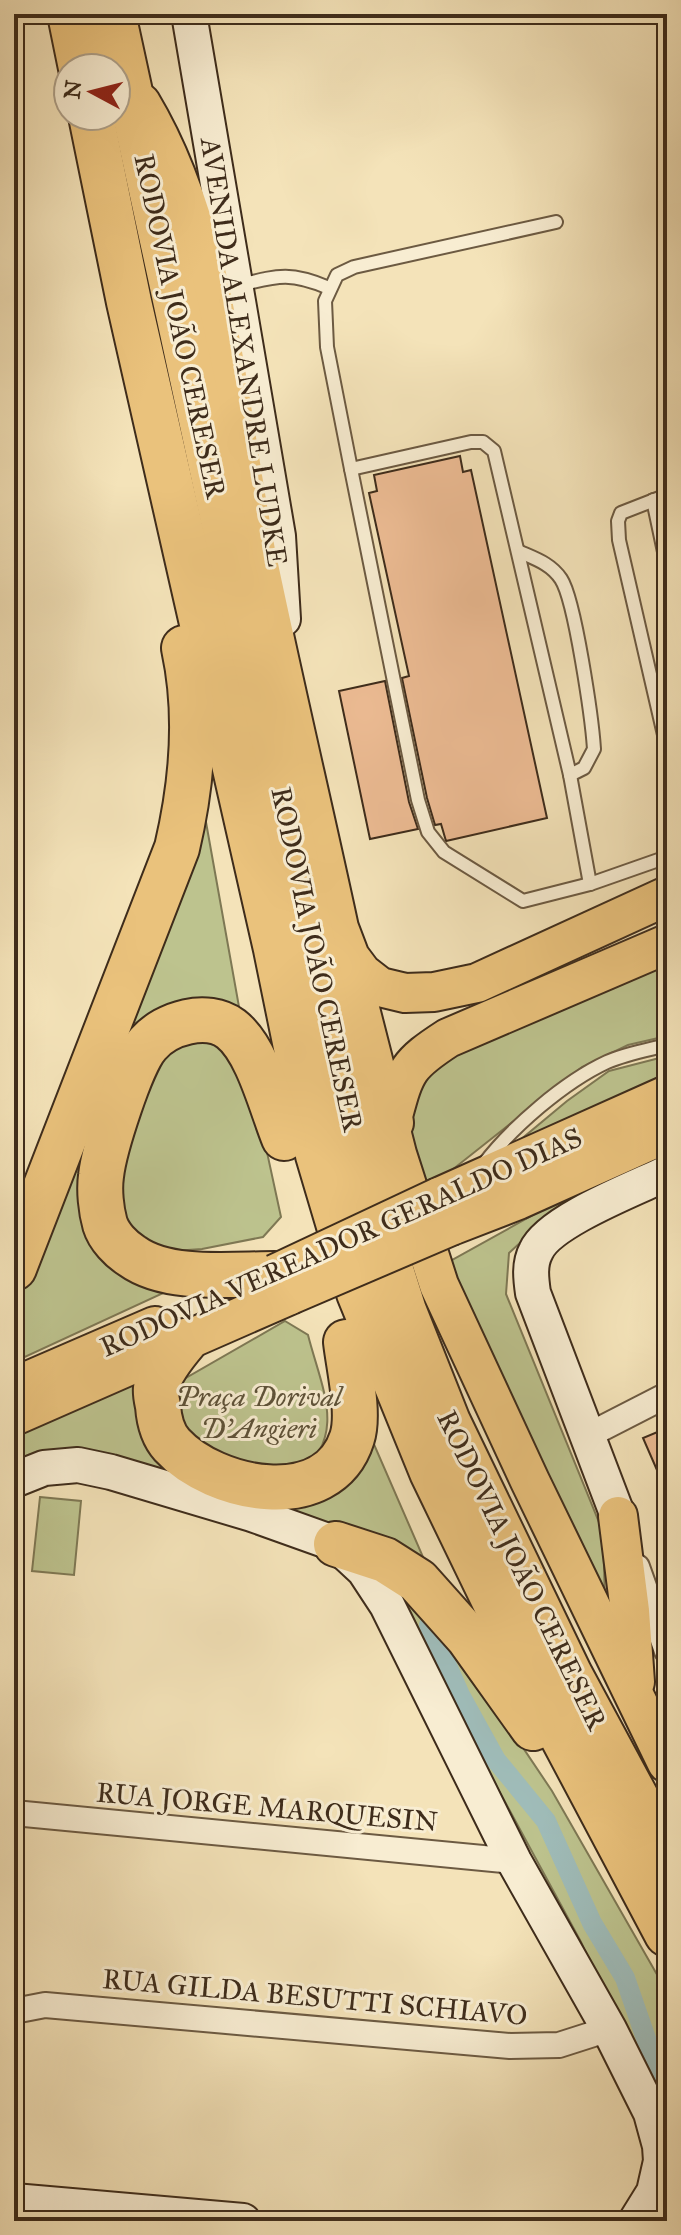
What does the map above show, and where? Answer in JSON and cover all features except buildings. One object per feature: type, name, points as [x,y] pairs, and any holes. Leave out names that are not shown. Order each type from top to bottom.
[{"type":"highway","points":[[70,14],[78,52]]},
{"type":"highway","name":"RODOVIA JOÃO CERESER","points":[[113,14],[122,52]]},
{"type":"highway","name":"RODOVIA JOÃO CERESER","points":[[132,99],[280,783],[346,1106],[380,1235],[404,1311],[448,1422],[570,1675],[667,1855]]},
{"type":"highway","name":"RODOVIA JOÃO CERESER","points":[[94,132],[129,302],[276,949],[318,1155],[359,1293],[432,1472],[536,1687],[667,1934]]},
{"type":"highway","points":[[129,302],[158,521],[284,1138]]},
{"type":"highway","points":[[14,1268],[177,848],[188,800],[187,664]]},
{"type":"highway","points":[[282,1285],[153,1268],[131,1256],[105,1226],[101,1176],[128,1083],[147,1044],[174,1024],[212,1022],[230,1028],[250,1051],[284,1138],[346,1342],[375,1415],[509,1696]]},
{"type":"highway","points":[[185,1341],[156,1389],[160,1424],[172,1445],[204,1469],[259,1488],[299,1488],[334,1468],[352,1438],[354,1408],[346,1342]]},
{"type":"highway","points":[[336,1544],[385,1560],[418,1581],[468,1637],[613,1834]]},
{"type":"main road","points":[[132,88],[158,131],[182,193],[203,264],[256,549],[287,692],[339,928],[397,1154],[439,1285],[667,1763]]},
{"type":"main road","points":[[339,928],[350,957],[362,973],[380,987],[405,993],[434,992],[477,983],[667,896]]},
{"type":"main road","points":[[397,1154],[393,1116],[404,1074],[419,1057],[448,1038],[667,944]]},
{"type":"main road","name":"RODOVIA VEREADOR GERALDO DIAS","points":[[14,1416],[185,1341],[282,1285],[667,1095]]},
{"type":"main road","name":"RODOVIA VEREADOR GERALDO DIAS","points":[[453,1202],[518,1200],[667,1133]]},
{"type":"main road","points":[[518,1200],[667,1160]]},
{"type":"main road","name":"RODOVIA VEREADOR GERALDO DIAS","points":[[14,1387],[282,1285]]},
{"type":"main road","points":[[618,1516],[637,1701]]},
{"type":"street","name":"AVENIDA ALEXANDRE LUDKE","points":[[189,14],[278,536],[287,692]]},
{"type":"street","points":[[667,1173],[561,1224],[544,1238],[532,1263],[533,1293],[618,1516],[662,1616],[667,1651]]},
{"type":"street","points":[[587,1436],[667,1395]]},
{"type":"street","points":[[14,1480],[44,1468],[78,1465],[111,1472],[252,1514],[336,1544],[364,1570],[387,1605],[514,1861],[609,2029],[651,2113],[657,2130],[661,2161],[648,2205],[636,2221]]},
{"type":"street","name":"RUA JORGE MARQUESIN","points":[[14,1813],[514,1861]]},
{"type":"street","name":"RUA GILDA BESUTTI SCHIAVO","points":[[14,2011],[45,2005],[510,2046],[559,2045],[609,2029]]},
{"type":"street","points":[[14,2201],[243,2221]]},
{"type":"lane","points":[[556,222],[354,267],[337,275],[325,301],[327,347],[418,800],[428,832],[444,852],[523,901],[590,884],[667,857]]},
{"type":"lane","points":[[235,286],[279,276],[302,276],[329,288]]},
{"type":"lane","points":[[351,469],[471,442],[483,442],[494,451],[570,775],[590,884]]},
{"type":"lane","points":[[667,495],[621,513],[618,521],[667,748]]},
{"type":"lane","points":[[653,500],[667,566]]},
{"type":"lane","points":[[520,552],[555,571],[564,583],[573,620],[594,749],[584,768],[570,775]]},
{"type":"lane","points":[[453,1202],[499,1144],[582,1076],[608,1062],[667,1045]]},
{"type":"lane","points":[[14,1698],[16,1675]]},
{"type":"green space","points":[[204,811],[241,1018],[161,1010],[88,1230],[185,1283],[14,1362],[14,1303]]},
{"type":"green space","points":[[667,954],[667,1036],[628,1045],[582,1067],[452,1170],[409,1190],[407,1101],[436,1063]]},
{"type":"green space","points":[[206,1041],[226,1047],[249,1069],[281,1217],[263,1237],[202,1249],[159,1252],[140,1238],[121,1209],[118,1176],[157,1060],[183,1043]]},
{"type":"green space","points":[[667,1056],[667,1074],[648,1086],[507,1151],[609,1071]]},
{"type":"green space","points":[[635,1180],[546,1219],[509,1253],[506,1294],[603,1532],[606,1636],[445,1264],[567,1196]]},
{"type":"green space","name":"Praça Dorival D'Angieri","points":[[285,1321],[308,1335],[324,1393],[327,1428],[323,1444],[313,1461],[298,1477],[181,1452],[165,1390]]},
{"type":"green space","points":[[140,1373],[240,1494],[373,1442],[433,1580],[41,1452],[14,1461],[14,1427]]},
{"type":"green space","points":[[40,1497],[81,1501],[74,1575],[32,1571]]},
{"type":"green space","points":[[382,1575],[420,1594],[552,1791],[667,1992],[667,2116],[657,2088],[620,2027],[581,1942]]},
{"type":"waterway","points":[[429,1625],[460,1695],[496,1760],[546,1821],[592,1923],[625,1978],[667,2099]]}]
